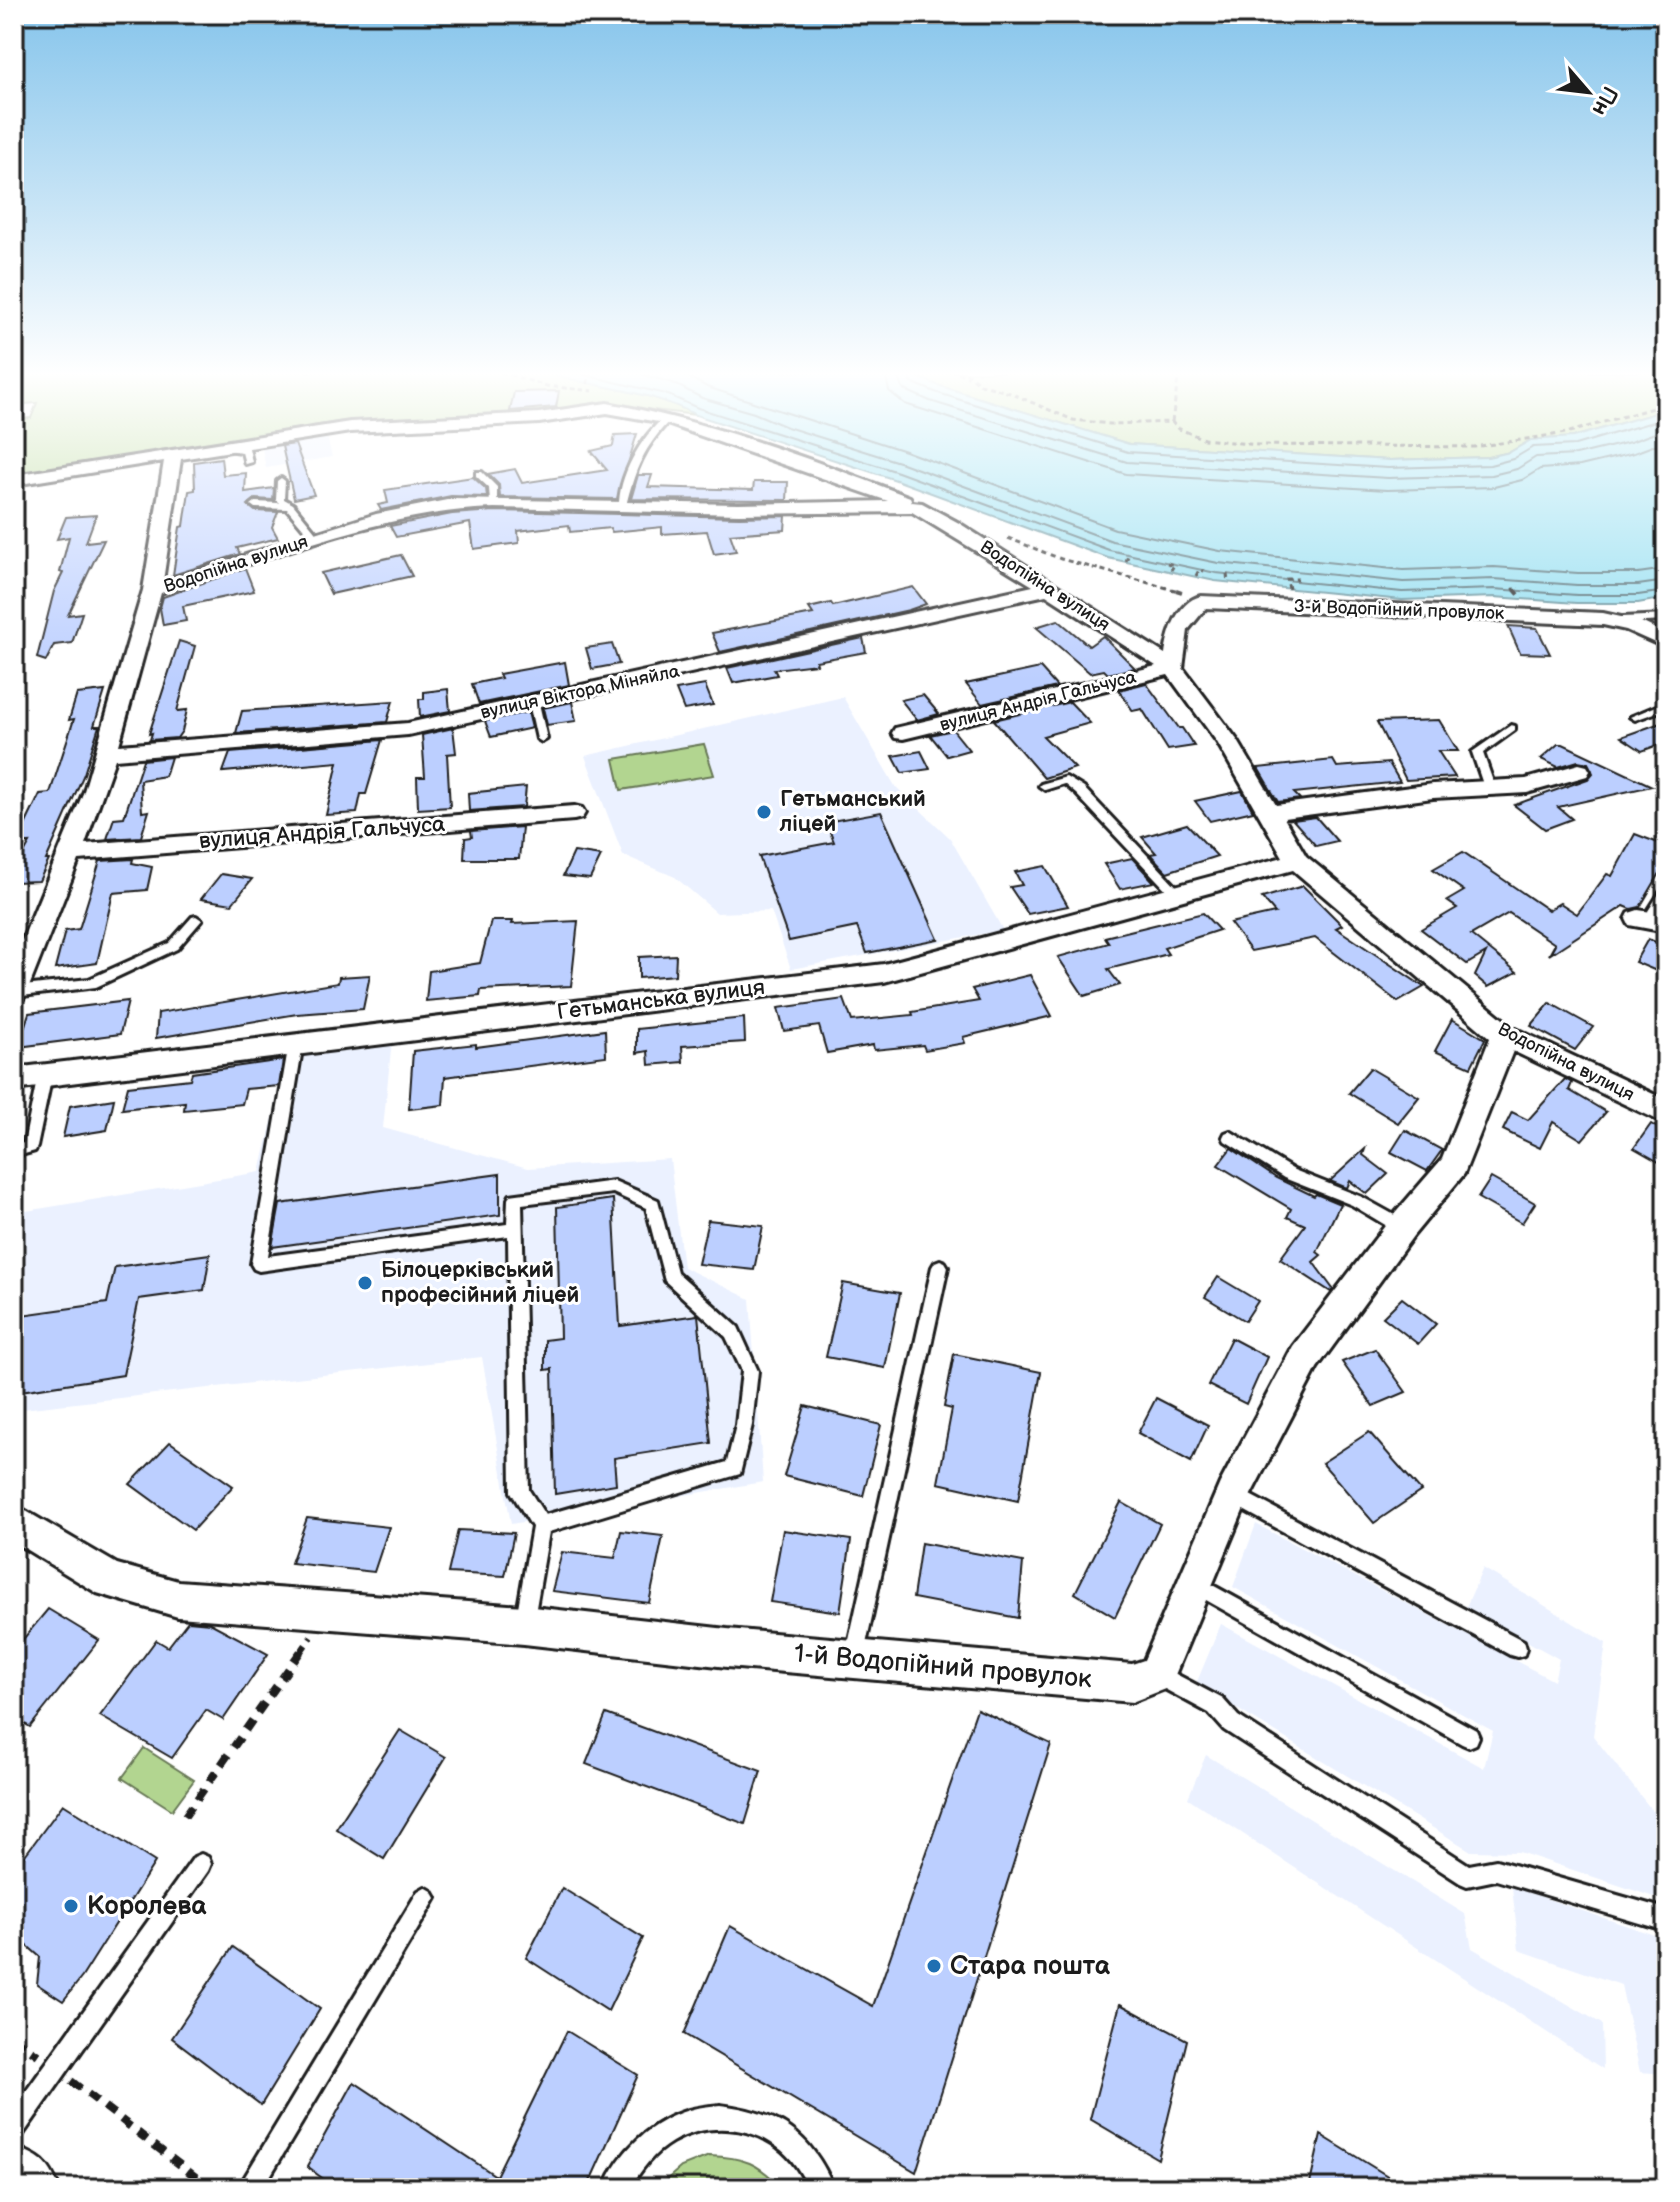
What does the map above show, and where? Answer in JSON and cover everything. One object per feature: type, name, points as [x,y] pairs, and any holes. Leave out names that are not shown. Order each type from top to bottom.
[{"type":"main road","points":[[14,2178],[27,2188]]},
{"type":"street","points":[[14,480],[46,475]]},
{"type":"street","points":[[14,992],[71,853],[106,753],[152,590],[170,475]]},
{"type":"street","points":[[836,475],[916,507]]},
{"type":"street","name":"Водопійна вулиця","points":[[152,590],[417,509],[494,503],[916,507],[953,527],[1173,668],[1227,741],[1297,861],[1505,1035],[1666,1113]]},
{"type":"street","name":"вулиця Віктора Міняйла","points":[[106,753],[408,729],[1047,589]]},
{"type":"street","name":"3-й Водопійний провулок","points":[[1173,668],[1178,629],[1201,602],[1617,620],[1666,642]]},
{"type":"street","name":"вулиця Андрія Гальчуса","points":[[903,733],[1173,668]]},
{"type":"street","points":[[1269,813],[1433,791],[1527,786],[1579,771]]},
{"type":"street","name":"вулиця Андрія Гальчуса","points":[[71,853],[574,813]]},
{"type":"street","name":"Гетьманська вулиця","points":[[14,1079],[884,973],[1297,861]]},
{"type":"street","points":[[1157,1674],[1232,1495],[1305,1357],[1402,1227],[1454,1166],[1505,1035]]},
{"type":"street","name":"1-й Водопійний провулок","points":[[14,1522],[110,1580],[178,1599],[524,1625],[727,1648],[1132,1683],[1157,1674]]},
{"type":"lane","points":[[480,475],[493,487],[494,503]]},
{"type":"lane","points":[[622,506],[631,475]]},
{"type":"lane","points":[[281,481],[280,500],[290,506],[316,538]]},
{"type":"lane","points":[[255,505],[290,506]]},
{"type":"lane","points":[[1617,620],[1666,618]]},
{"type":"lane","points":[[534,703],[542,739]]},
{"type":"lane","points":[[1635,717],[1666,705]]},
{"type":"lane","points":[[1490,790],[1477,752],[1511,728]]},
{"type":"lane","points":[[1045,786],[1066,780],[1080,791],[1176,893]]},
{"type":"lane","points":[[1653,920],[1654,911],[1666,892]]},
{"type":"lane","points":[[14,992],[91,984],[173,946],[196,920]]},
{"type":"lane","points":[[296,1043],[259,1264],[515,1229]]},
{"type":"lane","points":[[14,1151],[30,1147],[45,1075]]},
{"type":"lane","points":[[1230,1137],[1289,1174],[1357,1201],[1402,1227]]},
{"type":"lane","points":[[524,1625],[541,1525],[520,1492],[515,1199],[614,1187],[653,1204],[670,1276],[732,1332],[750,1371],[744,1425],[734,1468],[541,1525]]},
{"type":"lane","points":[[854,1658],[940,1267]]},
{"type":"lane","points":[[1232,1495],[1517,1648]]},
{"type":"lane","points":[[1196,1585],[1469,1737]]},
{"type":"lane","points":[[1157,1674],[1216,1706],[1231,1723],[1467,1876],[1496,1870],[1666,1920]]},
{"type":"lane","points":[[14,2128],[201,1864]]},
{"type":"lane","points":[[250,2188],[425,1898]]},
{"type":"lane","points":[[616,2188],[646,2147],[679,2124],[715,2114],[750,2118],[786,2138],[816,2173],[822,2188]]},
{"type":"path","points":[[1167,563],[1174,565],[1171,570]]},
{"type":"path","points":[[1196,576],[1199,570],[1204,571]]},
{"type":"path","points":[[1227,574],[1228,582]]},
{"type":"path","points":[[1289,589],[1287,579],[1298,579]]},
{"type":"path","points":[[1519,589],[1514,589],[1522,600]]},
{"type":"path","points":[[185,1816],[330,1610]]},
{"type":"path","points":[[14,2038],[210,2188]]},
{"type":"shaded area","name":"Гетьманський ліцей","points":[[843,697],[895,786],[950,838],[1003,930],[791,969],[771,911],[717,913],[675,877],[623,855],[585,756]]},
{"type":"shaded area","name":"Білоцерківський професійний ліцей","points":[[392,1040],[383,1128],[528,1168],[670,1159],[683,1267],[750,1299],[763,1482],[511,1524],[482,1357],[14,1410],[14,1213],[260,1172],[288,1054]]},
{"type":"shaded area","points":[[1256,1524],[1554,1681],[1559,1659],[1466,1607],[1483,1568],[1606,1643],[1593,1736],[1666,1828],[1666,1901],[1519,1852],[1471,1851],[1196,1684],[1221,1624],[1484,1768],[1493,1731],[1233,1587]]},
{"type":"shaded area","points":[[1206,1755],[1465,1914],[1472,1948],[1602,2024],[1603,2069],[1188,1798]]},
{"type":"shaded area","points":[[1512,1887],[1666,1939],[1666,2074],[1640,2072],[1621,1985],[1519,1950]]},
{"type":"green space","points":[[704,744],[714,775],[621,790],[614,759]]},
{"type":"green space","points":[[144,1748],[194,1780],[172,1810],[122,1778]]},
{"type":"green space","points":[[709,2156],[750,2163],[782,2188],[657,2188],[681,2167]]},
{"type":"water","points":[[880,475],[1666,475],[1666,598],[1638,603],[1576,603],[1494,597],[1402,600],[1215,581],[1108,558]]},
{"type":"building","points":[[194,475],[246,475],[245,492],[274,488],[273,500],[255,499],[248,505],[255,511],[278,512],[272,527],[278,538],[237,548],[240,554],[173,575],[189,491],[195,490]]},
{"type":"building","points":[[289,475],[306,475],[314,495],[294,499]]},
{"type":"building","points":[[489,475],[518,475],[522,483],[576,475],[624,475],[617,499],[500,497],[499,485]]},
{"type":"building","points":[[638,475],[652,475],[648,487],[753,490],[754,482],[788,482],[787,500],[631,499]]},
{"type":"building","points":[[473,477],[486,489],[487,497],[451,496],[381,510],[378,505],[388,503],[385,490]]},
{"type":"building","points":[[494,511],[786,516],[785,530],[730,534],[736,551],[714,554],[707,531],[662,534],[662,527],[570,532],[569,525],[518,531],[519,543],[474,549],[470,523],[396,537],[390,526],[452,514]]},
{"type":"building","points":[[96,515],[86,542],[104,540],[68,615],[82,613],[72,643],[54,645],[46,661],[37,658],[54,591],[63,573],[60,572],[69,537],[57,539],[66,517]]},
{"type":"building","points":[[401,555],[412,576],[331,594],[321,573]]},
{"type":"building","points":[[245,568],[254,591],[183,606],[186,621],[163,625],[160,608],[163,597]]},
{"type":"building","points":[[913,587],[926,604],[909,610],[720,652],[712,633],[813,614],[809,608],[831,603],[833,606]]},
{"type":"building","points":[[1058,620],[1089,646],[1103,636],[1135,668],[1108,674],[1104,670],[1090,673],[1036,627]]},
{"type":"building","points":[[1508,626],[1537,628],[1550,654],[1520,653]]},
{"type":"building","points":[[863,638],[866,652],[816,661],[817,664],[774,669],[777,675],[733,683],[727,668]]},
{"type":"building","points":[[179,641],[195,646],[177,711],[187,710],[182,731],[177,738],[150,740],[152,733],[149,734]]},
{"type":"building","points":[[612,644],[619,664],[592,669],[586,648]]},
{"type":"building","points":[[565,662],[569,685],[479,704],[472,684],[501,678],[499,674]]},
{"type":"building","points":[[1040,668],[1057,687],[982,704],[966,684]]},
{"type":"building","points":[[1146,683],[1194,746],[1168,750],[1142,709],[1133,711],[1119,690]]},
{"type":"building","points":[[705,685],[713,705],[684,710],[676,690]]},
{"type":"building","points":[[448,689],[450,711],[420,717],[419,699],[424,699],[424,692]]},
{"type":"building","points":[[105,691],[94,726],[99,726],[84,774],[39,881],[14,882],[14,871],[30,843],[16,844],[40,794],[50,793],[74,719],[69,720],[77,694]]},
{"type":"building","points":[[923,695],[939,714],[917,720],[901,700]]},
{"type":"building","points":[[393,701],[387,722],[236,733],[242,711]]},
{"type":"building","points":[[572,702],[576,721],[547,725],[543,708]]},
{"type":"building","points":[[1070,702],[1090,723],[1043,736],[1075,768],[1044,778],[994,720]]},
{"type":"building","points":[[528,712],[532,728],[491,737],[485,721]]},
{"type":"building","points":[[1439,720],[1458,751],[1438,751],[1455,777],[1406,780],[1377,722]]},
{"type":"building","points":[[1666,721],[1666,742],[1642,751],[1621,737]]},
{"type":"building","points":[[453,728],[456,753],[447,754],[450,807],[418,809],[417,777],[425,777],[422,735]]},
{"type":"building","points":[[953,730],[969,750],[947,756],[930,735]]},
{"type":"building","points":[[382,740],[357,813],[326,815],[338,762],[223,772],[230,753]]},
{"type":"building","points":[[1558,744],[1652,786],[1558,807],[1572,819],[1545,829],[1514,805],[1588,779],[1593,773],[1588,763],[1578,761],[1558,767],[1541,759]]},
{"type":"building","points":[[921,751],[930,769],[902,773],[893,756]]},
{"type":"building","points":[[171,757],[165,776],[140,780],[142,812],[149,811],[141,837],[107,839],[114,818],[124,817],[143,760]]},
{"type":"building","points":[[1333,760],[1337,767],[1389,763],[1400,782],[1294,793],[1300,799],[1278,802],[1258,768]]},
{"type":"building","points":[[526,787],[524,807],[469,811],[468,793]]},
{"type":"building","points":[[1242,791],[1253,811],[1210,821],[1195,801]]},
{"type":"building","points":[[881,812],[938,939],[867,953],[857,927],[789,941],[759,856],[834,842],[826,822]]},
{"type":"building","points":[[1316,817],[1337,841],[1316,846],[1293,820]]},
{"type":"building","points":[[1187,824],[1217,856],[1167,872],[1150,854],[1156,853],[1142,837]]},
{"type":"building","points":[[522,827],[519,859],[464,859],[465,838],[472,837],[471,831]]},
{"type":"building","points":[[1635,834],[1666,846],[1666,863],[1640,907],[1631,909],[1624,906],[1549,955],[1555,944],[1509,913],[1471,935],[1517,972],[1488,987],[1475,976],[1486,953],[1467,964],[1421,929],[1457,908],[1447,901],[1464,891],[1433,869],[1463,852],[1548,910],[1560,903],[1577,914],[1607,874],[1612,876]]},
{"type":"building","points":[[574,852],[601,856],[590,879],[563,876]]},
{"type":"building","points":[[1132,858],[1154,882],[1120,889],[1104,864]]},
{"type":"building","points":[[133,859],[132,863],[152,867],[147,890],[113,893],[97,963],[55,969],[65,931],[79,929],[100,861]]},
{"type":"building","points":[[1045,866],[1068,906],[1028,914],[1010,887],[1022,885],[1015,872]]},
{"type":"building","points":[[221,874],[252,879],[232,904],[201,899]]},
{"type":"building","points":[[1303,886],[1342,925],[1336,928],[1424,987],[1398,1002],[1315,938],[1251,951],[1230,923],[1275,913],[1262,898]]},
{"type":"building","points":[[1203,913],[1219,930],[1164,948],[1168,954],[1108,969],[1120,985],[1084,996],[1058,957],[1109,943],[1105,937]]},
{"type":"building","points":[[491,921],[513,921],[512,924],[578,921],[571,986],[481,990],[480,996],[426,1001],[429,971],[480,963]]},
{"type":"building","points":[[1648,939],[1666,946],[1666,975],[1635,962]]},
{"type":"building","points":[[676,955],[675,975],[639,978],[639,957]]},
{"type":"building","points":[[370,975],[363,1009],[297,1014],[156,1038],[158,1013],[338,983],[339,977]]},
{"type":"building","points":[[1030,975],[1052,1016],[963,1037],[965,1043],[925,1050],[923,1045],[874,1050],[873,1045],[827,1053],[819,1026],[784,1031],[778,1008],[844,999],[852,1021],[913,1015],[912,1012],[979,1001],[972,989]]},
{"type":"building","points":[[128,1001],[120,1034],[18,1047],[29,1013]]},
{"type":"building","points":[[1550,1003],[1593,1027],[1575,1050],[1531,1026]]},
{"type":"building","points":[[744,1018],[745,1042],[682,1046],[683,1062],[649,1065],[648,1051],[637,1053],[637,1029]]},
{"type":"building","points":[[1452,1019],[1485,1039],[1471,1067],[1435,1051]]},
{"type":"building","points":[[605,1030],[606,1056],[445,1077],[443,1105],[409,1109],[413,1051],[476,1044],[476,1047]]},
{"type":"building","points":[[283,1060],[279,1086],[246,1089],[242,1104],[184,1110],[185,1102],[122,1109],[128,1086],[190,1079],[192,1073]]},
{"type":"building","points":[[1370,1068],[1419,1097],[1398,1123],[1349,1093]]},
{"type":"building","points":[[1565,1079],[1572,1083],[1569,1090],[1606,1112],[1582,1140],[1553,1122],[1540,1148],[1503,1130],[1512,1112],[1528,1120]]},
{"type":"building","points":[[114,1099],[107,1130],[63,1137],[70,1106]]},
{"type":"building","points":[[1651,1124],[1666,1133],[1666,1166],[1634,1148]]},
{"type":"building","points":[[1405,1130],[1442,1150],[1427,1171],[1391,1152]]},
{"type":"building","points":[[1231,1148],[1276,1178],[1340,1204],[1317,1252],[1321,1255],[1313,1262],[1333,1289],[1331,1292],[1280,1259],[1305,1225],[1287,1217],[1291,1209],[1218,1165]]},
{"type":"building","points":[[1365,1149],[1363,1155],[1388,1174],[1367,1194],[1350,1181],[1347,1188],[1330,1181]]},
{"type":"building","points":[[500,1174],[500,1215],[272,1247],[280,1204]]},
{"type":"building","points":[[1491,1178],[1535,1203],[1522,1223],[1478,1198]]},
{"type":"building","points":[[613,1199],[620,1326],[698,1315],[711,1443],[614,1458],[616,1484],[555,1494],[552,1369],[545,1370],[545,1340],[560,1338],[557,1207]]},
{"type":"building","points":[[708,1220],[763,1226],[754,1270],[698,1264]]},
{"type":"building","points":[[210,1254],[204,1290],[139,1299],[123,1375],[14,1392],[14,1316],[107,1303],[115,1267]]},
{"type":"building","points":[[1218,1277],[1258,1301],[1245,1321],[1205,1297]]},
{"type":"building","points":[[843,1283],[900,1293],[885,1368],[826,1357]]},
{"type":"building","points":[[1402,1298],[1436,1324],[1418,1344],[1383,1317]]},
{"type":"building","points":[[1231,1338],[1267,1357],[1246,1404],[1208,1385]]},
{"type":"building","points":[[1375,1349],[1406,1392],[1373,1406],[1342,1362]]},
{"type":"building","points":[[954,1354],[1041,1372],[1018,1501],[938,1483],[952,1409],[944,1407]]},
{"type":"building","points":[[1156,1398],[1208,1425],[1191,1462],[1138,1433]]},
{"type":"building","points":[[805,1406],[881,1425],[863,1496],[784,1476]]},
{"type":"building","points":[[1369,1432],[1421,1491],[1374,1523],[1322,1463]]},
{"type":"building","points":[[170,1442],[233,1486],[193,1530],[130,1484]]},
{"type":"building","points":[[1121,1502],[1160,1524],[1115,1617],[1075,1593]]},
{"type":"building","points":[[307,1518],[389,1527],[374,1572],[291,1563]]},
{"type":"building","points":[[458,1530],[514,1533],[505,1576],[448,1573]]},
{"type":"building","points":[[783,1530],[851,1540],[840,1612],[770,1602]]},
{"type":"building","points":[[621,1531],[663,1536],[649,1603],[552,1591],[562,1552],[615,1558]]},
{"type":"building","points":[[921,1543],[1023,1562],[1018,1618],[913,1598]]},
{"type":"building","points":[[48,1609],[99,1640],[30,1727],[14,1717],[14,1650]]},
{"type":"building","points":[[188,1621],[210,1623],[268,1654],[223,1720],[206,1710],[172,1758],[100,1716],[156,1640],[168,1647]]},
{"type":"building","name":"Стара пошта","points":[[977,1709],[1051,1744],[916,2172],[684,2034],[730,1926],[873,2006]]},
{"type":"building","points":[[606,1714],[761,1771],[745,1824],[586,1764]]},
{"type":"building","points":[[400,1730],[446,1757],[384,1859],[336,1829]]},
{"type":"building","name":"Королева","points":[[63,1804],[155,1862],[82,1977],[63,2001],[37,1984],[40,1957],[23,1942],[14,1947],[14,1870]]},
{"type":"building","points":[[562,1888],[643,1938],[608,2011],[526,1958]]},
{"type":"building","points":[[233,1947],[320,2009],[261,2105],[172,2038]]},
{"type":"building","points":[[1120,2004],[1187,2040],[1158,2159],[1090,2119]]},
{"type":"building","points":[[567,2031],[638,2075],[587,2188],[336,2188],[307,2167],[354,2082],[496,2176]]},
{"type":"building","points":[[1321,2135],[1407,2188],[1309,2188]]},
{"type":"place","name":"Гетьманський ліцей","points":[[764,812]]},
{"type":"place","name":"Білоцерківський професійний ліцей","points":[[365,1283]]},
{"type":"place","name":"Королева","points":[[71,1906]]},
{"type":"place","name":"Стара пошта","points":[[934,1966]]}]
